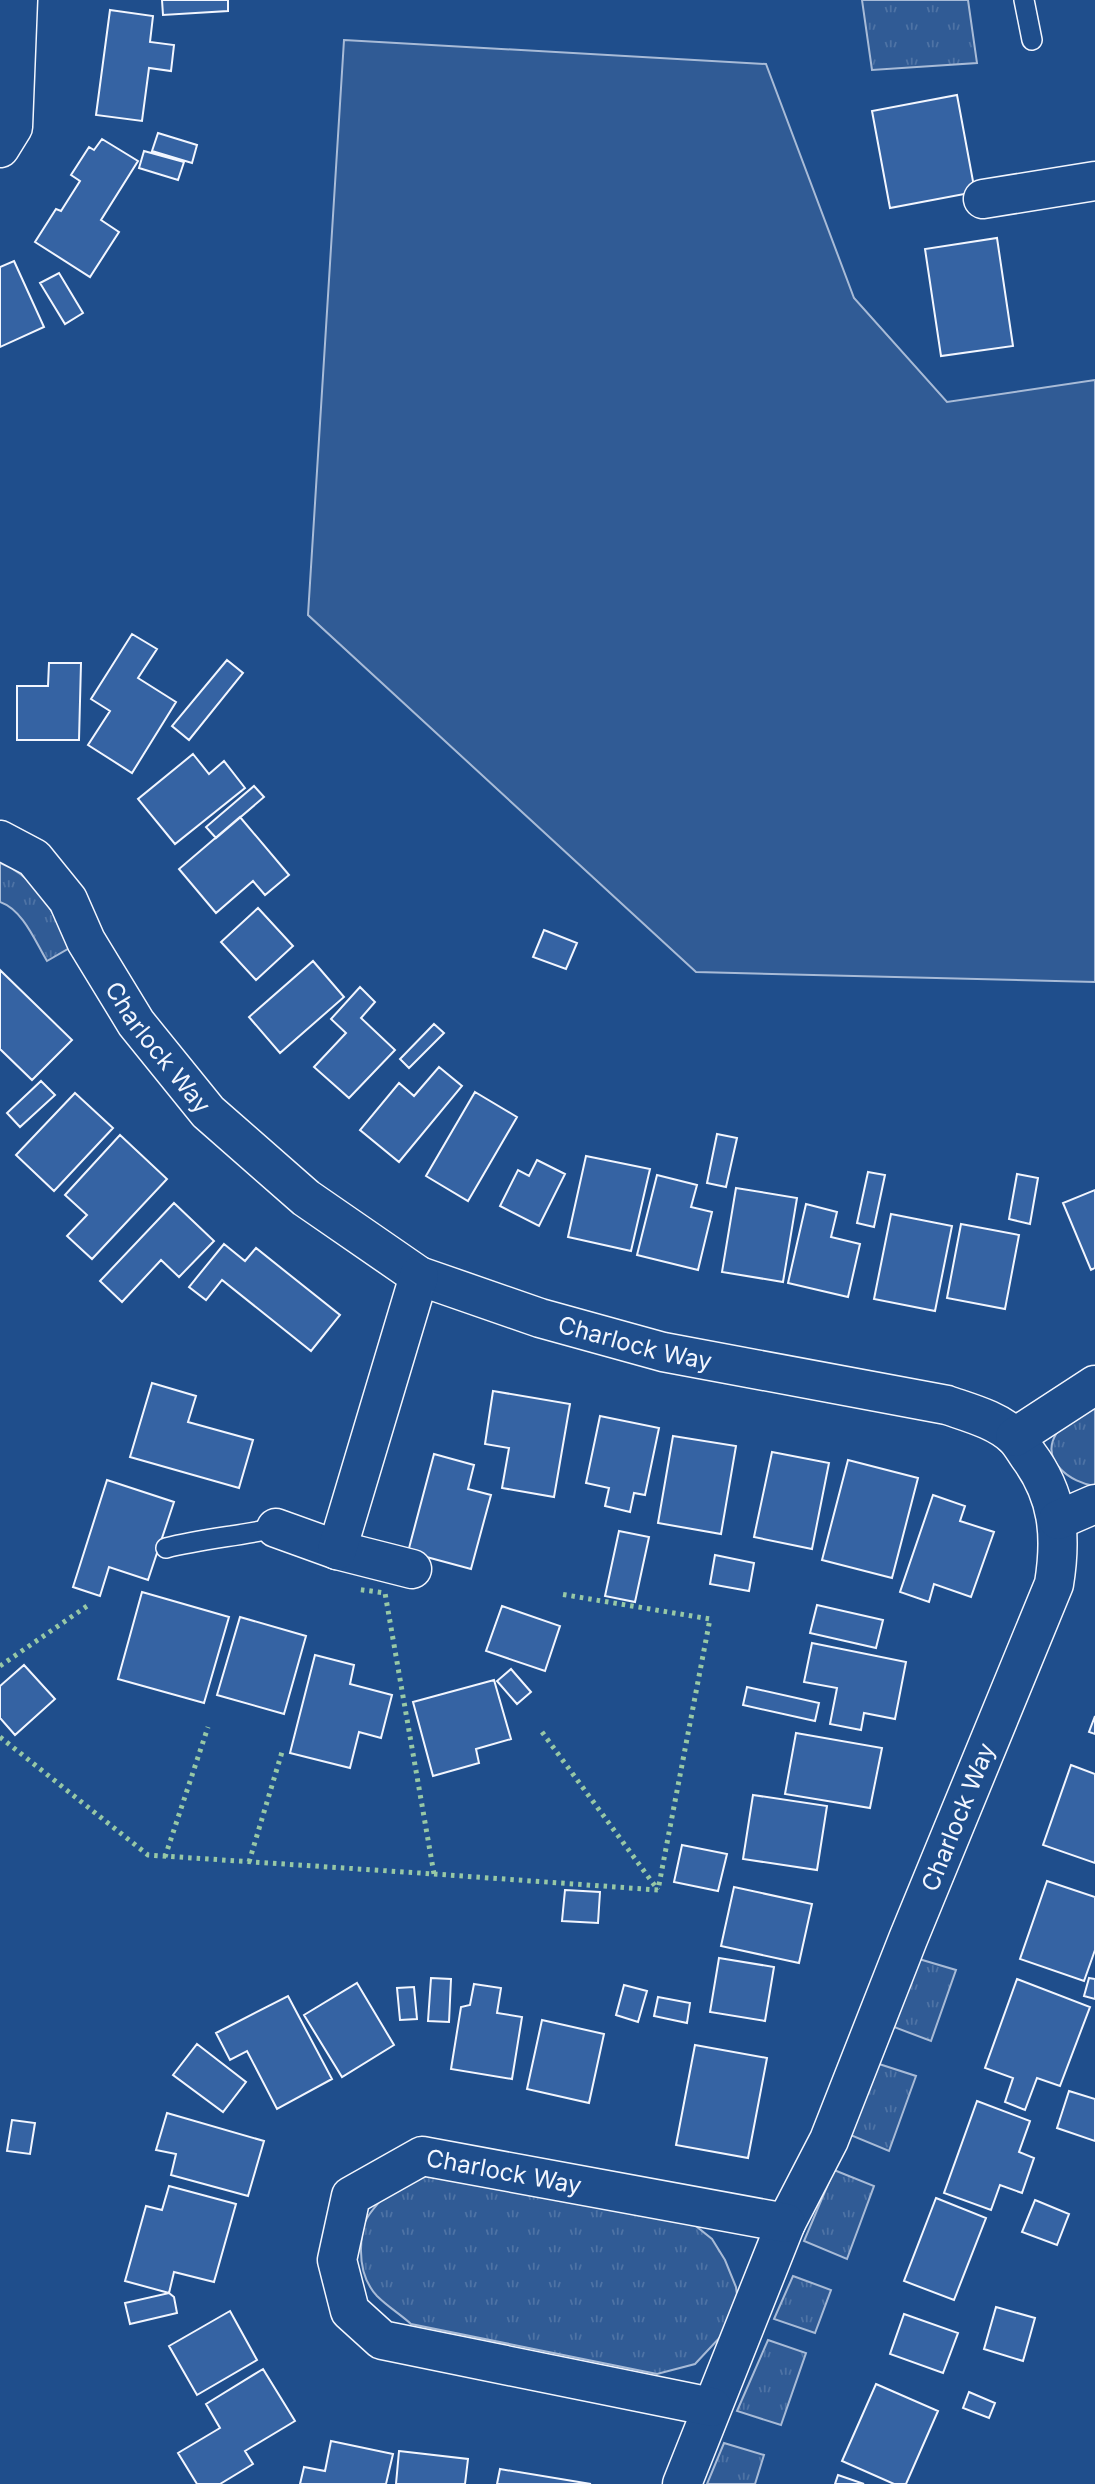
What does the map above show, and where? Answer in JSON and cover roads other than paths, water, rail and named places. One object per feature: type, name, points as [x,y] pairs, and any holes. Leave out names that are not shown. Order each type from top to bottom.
[{"type":"street","points":[[0,148],[13,127],[19,0]]},
{"type":"street","points":[[983,199],[1095,181]]},
{"type":"street","name":"Charlock Way","points":[[0,840],[34,858],[68,900],[86,941],[136,1023],[208,1112],[306,1198],[419,1276],[540,1318],[663,1352],[947,1405],[985,1418],[1015,1437],[1038,1468],[1058,1520],[1059,1553],[1054,1584],[829,2140],[786,2223],[682,2484]]},
{"type":"street","points":[[337,1550],[419,1276]]},
{"type":"street","points":[[1015,1437],[1095,1385]]},
{"type":"street","points":[[1058,1520],[1095,1504]]},
{"type":"street","points":[[276,1528],[337,1550],[412,1569]]},
{"type":"street","name":"Charlock Way","points":[[712,2407],[382,2340],[349,2311],[337,2260],[351,2196],[422,2157],[786,2223]]},
{"type":"lane","points":[[1024,0],[1032,40]]},
{"type":"lane","points":[[166,1548],[201,1539],[236,1536],[276,1528]]}]
